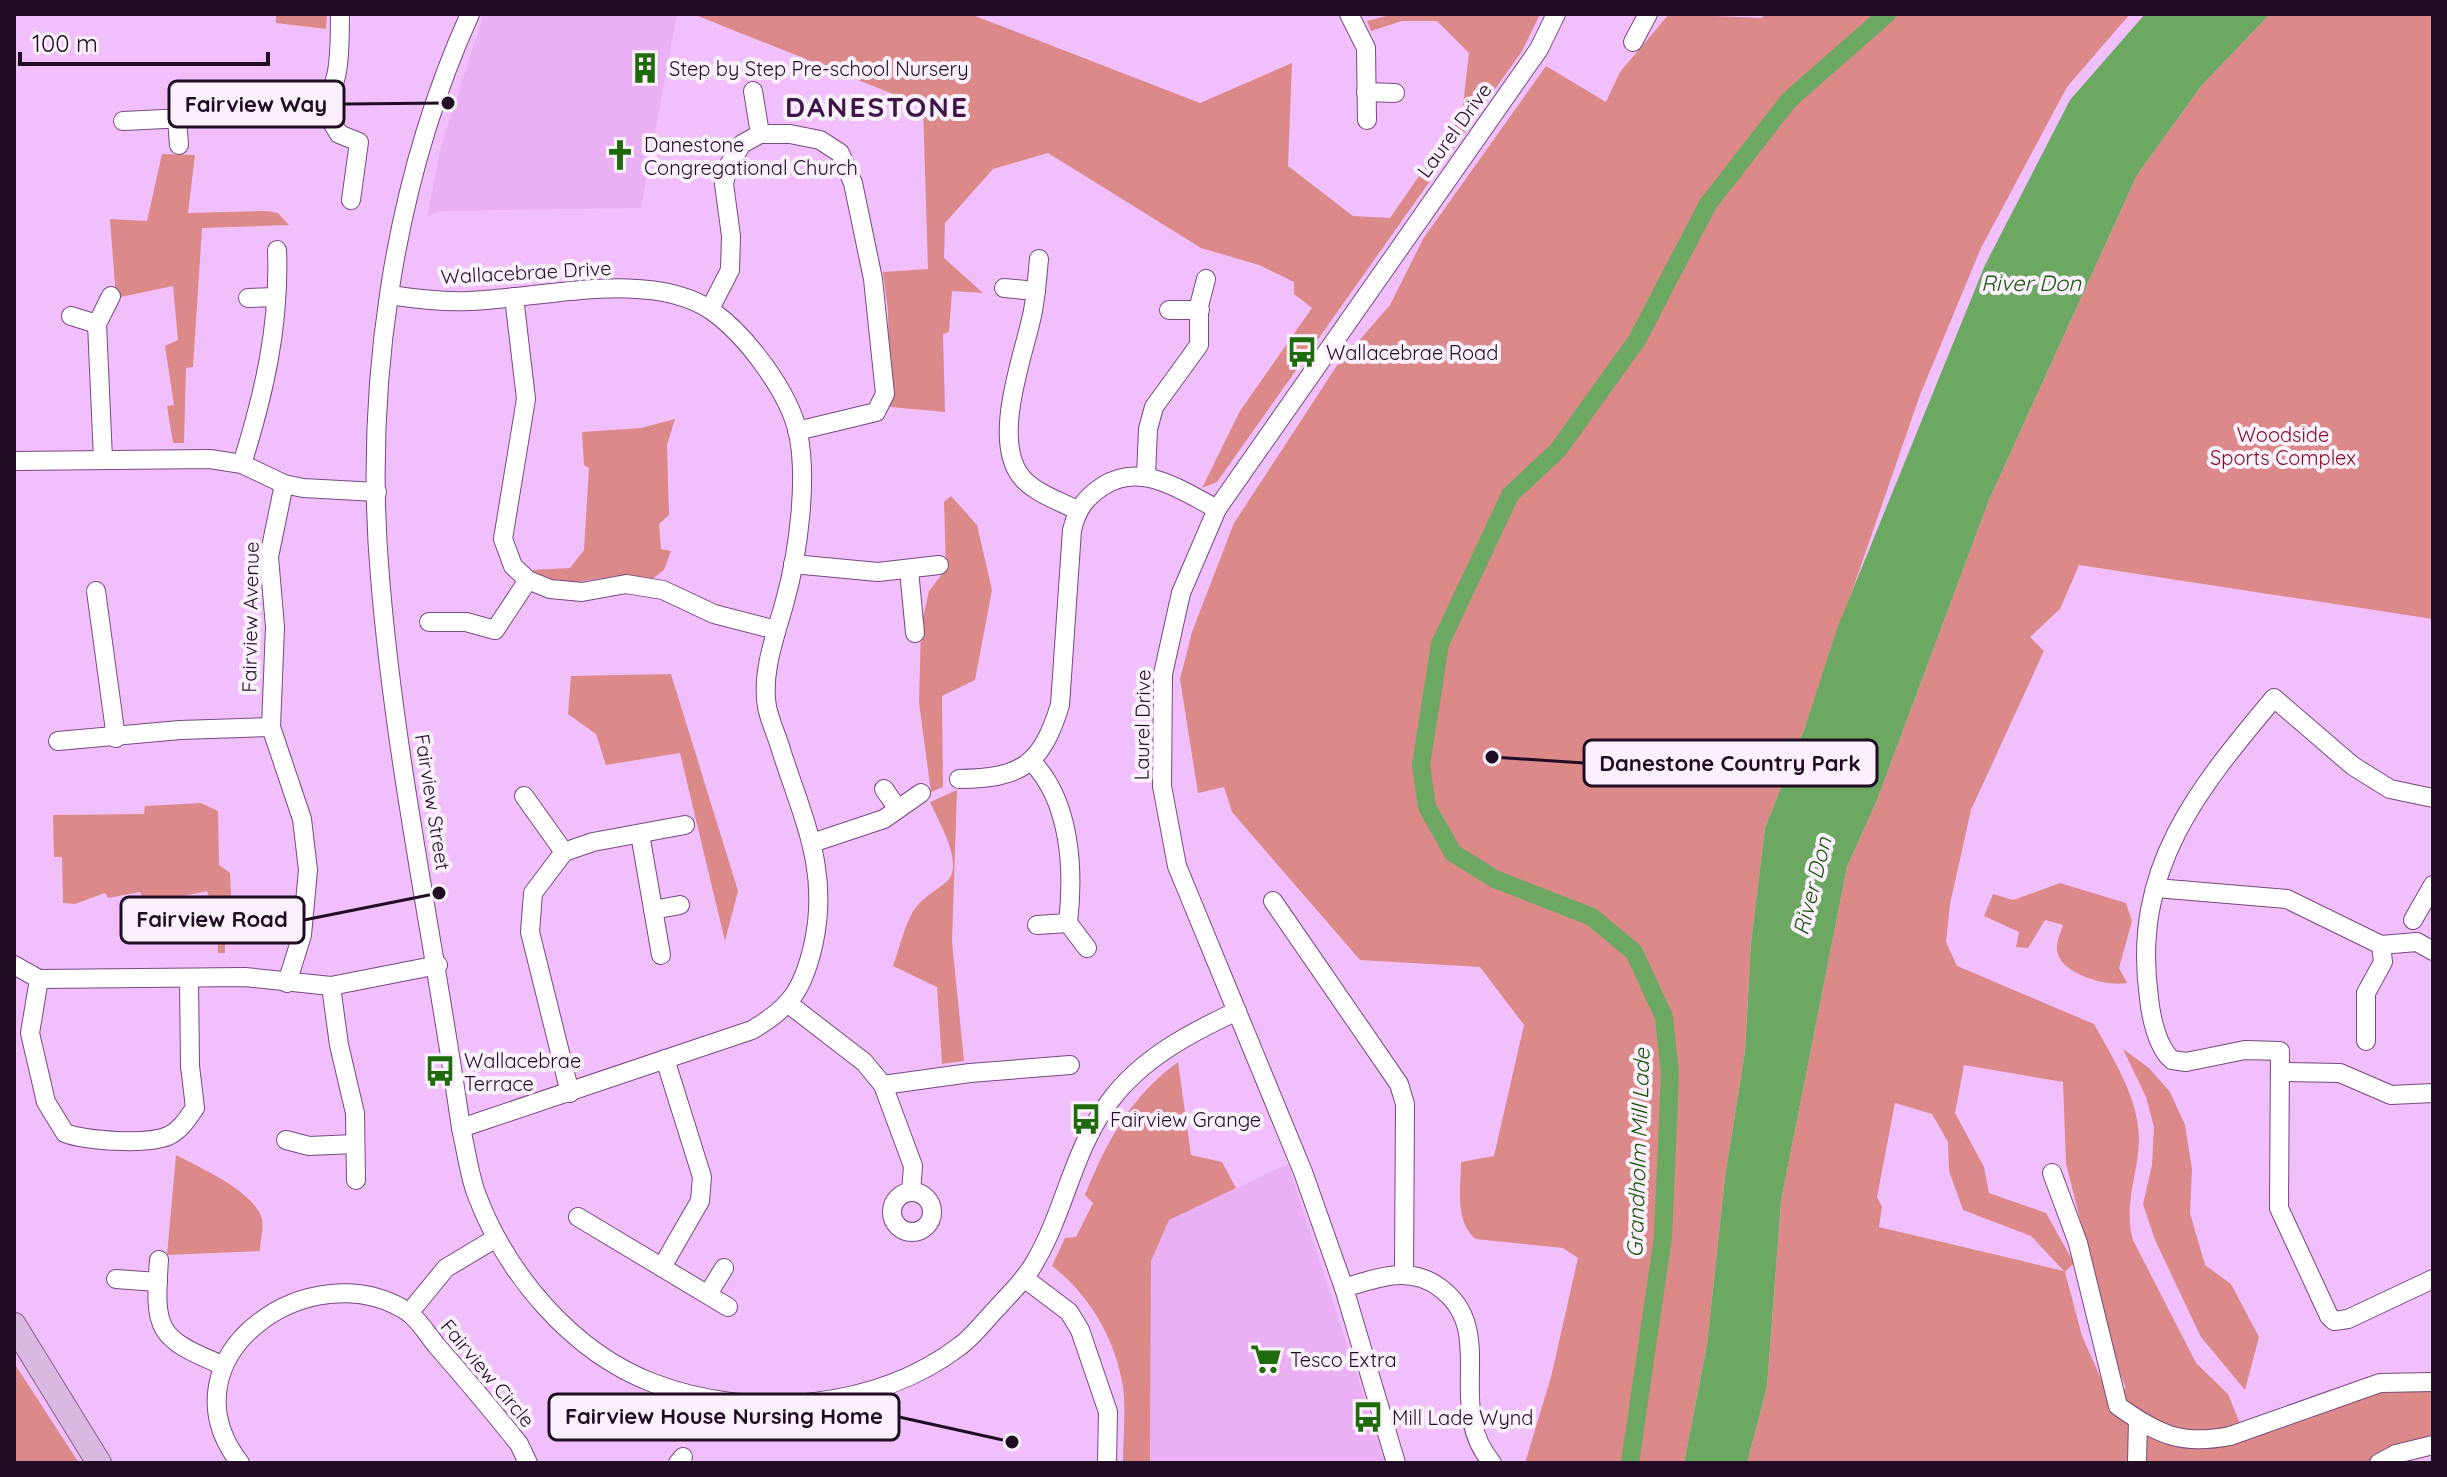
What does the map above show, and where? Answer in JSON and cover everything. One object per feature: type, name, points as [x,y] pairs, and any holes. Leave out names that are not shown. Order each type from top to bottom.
[{"type":"main road","points":[[14,1325],[99,1463]]},
{"type":"street","points":[[123,121],[297,113],[322,106],[337,76],[340,14]]},
{"type":"street","name":"Fairview Street","points":[[470,14],[445,74],[417,167],[390,295],[382,365],[377,492],[388,656],[461,1128],[475,1191],[496,1238],[516,1272],[558,1319],[606,1357],[635,1376],[668,1389],[740,1404],[832,1400],[901,1379],[961,1346],[1024,1278],[1060,1212],[1093,1129],[1109,1102],[1135,1073],[1183,1037],[1237,1011]]},
{"type":"street","points":[[1349,14],[1366,48],[1367,120]]},
{"type":"street","name":"Laurel Drive","points":[[1396,1463],[1344,1288],[1303,1172],[1177,866],[1162,786],[1163,674],[1181,593],[1217,509],[1539,49],[1556,14]]},
{"type":"street","points":[[1633,42],[1648,14]]},
{"type":"street","points":[[753,91],[760,134]]},
{"type":"street","points":[[1366,92],[1395,93]]},
{"type":"street","points":[[322,106],[339,134],[359,142],[351,200]]},
{"type":"street","points":[[177,119],[179,145]]},
{"type":"street","points":[[710,309],[730,270],[731,236],[724,184],[728,166],[742,144],[760,134],[790,134],[820,140],[840,153],[853,183],[873,279],[885,394],[876,412],[797,431]]},
{"type":"street","points":[[242,464],[263,396],[274,339],[277,250]]},
{"type":"street","points":[[1039,259],[1036,291],[1013,395],[1011,451],[1022,478],[1040,492],[1077,510]]},
{"type":"street","points":[[1146,476],[1148,429],[1154,407],[1199,345],[1200,310],[1206,279]]},
{"type":"street","name":"Wallacebrae Drive","points":[[390,295],[468,301],[608,287],[647,290],[710,309],[743,338],[771,377],[797,431],[801,470],[793,564],[766,678],[767,707],[812,843]]},
{"type":"street","points":[[1004,288],[1036,291]]},
{"type":"street","points":[[103,459],[97,324],[111,296]]},
{"type":"street","points":[[248,298],[276,297]]},
{"type":"street","points":[[514,297],[526,399],[503,539],[513,566],[528,580],[564,592],[626,584],[663,590],[714,614],[776,630]]},
{"type":"street","points":[[1169,310],[1200,310]]},
{"type":"street","points":[[71,316],[97,324]]},
{"type":"street","points":[[14,461],[210,459],[242,464],[284,484],[377,492]]},
{"type":"street","points":[[959,779],[991,778],[1032,762],[1053,728],[1060,705],[1077,510],[1091,494],[1110,481],[1128,476],[1146,476],[1217,509]]},
{"type":"street","name":"Fairview Avenue","points":[[284,484],[269,557],[275,627],[271,727],[302,819],[308,870],[302,935],[287,983]]},
{"type":"street","points":[[793,564],[878,572],[939,565]]},
{"type":"street","points":[[909,570],[915,633]]},
{"type":"street","points":[[429,622],[466,622],[495,630],[528,580]]},
{"type":"street","points":[[96,591],[116,738]]},
{"type":"street","points":[[2431,793],[2390,789],[2353,766],[2274,698],[2209,775],[2174,832],[2156,888],[2145,970],[2151,1016],[2168,1057],[2186,1062],[2245,1050],[2280,1051],[2279,1208],[2329,1316],[2334,1321],[2348,1319],[2433,1279]]},
{"type":"street","points":[[58,741],[180,730],[271,727]]},
{"type":"street","points":[[1032,762],[1059,809],[1072,886],[1068,923],[1087,948]]},
{"type":"street","points":[[884,789],[898,809]]},
{"type":"street","points":[[461,1128],[752,1030],[790,1005],[807,969],[821,893],[812,843],[884,819],[921,793]]},
{"type":"street","points":[[524,796],[564,852]]},
{"type":"street","points":[[570,1093],[530,932],[533,893],[564,852],[593,842],[685,825]]},
{"type":"street","points":[[640,834],[661,955]]},
{"type":"street","points":[[2413,920],[2433,885]]},
{"type":"street","points":[[2156,888],[2300,902],[2381,945],[2417,942],[2433,951]]},
{"type":"street","points":[[1273,901],[1399,1084],[1405,1104],[1404,1274]]},
{"type":"street","points":[[653,910],[680,905]]},
{"type":"street","points":[[1037,925],[1068,923]]},
{"type":"street","points":[[2366,1041],[2366,993],[2383,962],[2381,945]]},
{"type":"street","points":[[14,965],[39,979],[189,980],[245,977],[331,986],[438,965]]},
{"type":"street","points":[[39,979],[30,1033],[46,1102],[65,1133],[82,1139],[152,1139],[168,1136],[182,1127],[195,1108],[189,1052],[189,980]]},
{"type":"street","points":[[331,986],[339,1045],[350,1080],[356,1180]]},
{"type":"street","points":[[790,1005],[864,1062],[883,1085],[913,1166],[911,1192]]},
{"type":"street","points":[[662,1267],[700,1201],[702,1177],[665,1059]]},
{"type":"street","points":[[883,1085],[970,1073],[1070,1065]]},
{"type":"street","points":[[2280,1072],[2340,1073],[2391,1095],[2433,1093]]},
{"type":"street","points":[[286,1140],[309,1146],[354,1144]]},
{"type":"street","points":[[2052,1173],[2078,1243],[2118,1406],[2159,1433],[2207,1441],[2230,1436],[2380,1383],[2433,1382]]},
{"type":"street","points":[[578,1217],[728,1307]]},
{"type":"street","points":[[409,1313],[446,1268],[496,1238]]},
{"type":"street","points":[[159,1260],[157,1306],[166,1334],[177,1345],[222,1365],[218,1389],[221,1422],[228,1448],[240,1463]]},
{"type":"street","points":[[708,1294],[724,1268]]},
{"type":"street","points":[[1344,1288],[1382,1276],[1404,1274],[1428,1279],[1449,1294],[1465,1317],[1470,1345],[1469,1420],[1478,1447],[1492,1463]]},
{"type":"street","points":[[1024,1278],[1069,1312],[1080,1330],[1108,1412],[1107,1463]]},
{"type":"street","points":[[116,1279],[158,1282]]},
{"type":"street","name":"Fairview Circle","points":[[222,1365],[240,1339],[264,1317],[301,1299],[340,1293],[365,1296],[409,1313],[519,1444],[528,1463]]},
{"type":"street","points":[[2137,1463],[2138,1420]]},
{"type":"street","points":[[2379,1463],[2396,1454],[2433,1445]]},
{"type":"shaded area","points":[[484,14],[677,14],[641,208],[439,211],[427,217],[441,146]]},
{"type":"shaded area","points":[[1288,1164],[1386,1463],[1150,1463],[1151,1260],[1168,1220]]},
{"type":"green space","points":[[276,14],[327,14],[326,29],[276,23]]},
{"type":"green space","points":[[693,14],[970,14],[1200,103],[1292,63],[1288,166],[1353,216],[1390,218],[1462,114],[1469,53],[1437,21],[1402,21],[1371,31],[1367,21],[1394,14],[1540,14],[1522,51],[1217,482],[1202,488],[1240,411],[1312,308],[1294,294],[1294,282],[1259,265],[1201,248],[1048,153],[993,169],[945,223],[944,258],[983,293],[952,291],[949,332],[943,334],[945,412],[890,407],[888,311],[883,272],[928,269],[923,106]]},
{"type":"green space","points":[[1669,14],[1761,18],[1767,14],[2130,14],[2067,87],[1981,248],[1920,395],[1805,727],[1765,828],[1751,943],[1745,1051],[1725,1177],[1707,1345],[1684,1463],[1525,1463],[1551,1377],[1578,1258],[1563,1248],[1476,1239],[1464,1223],[1460,1193],[1461,1162],[1494,1156],[1524,1025],[1480,967],[1360,960],[1232,812],[1224,787],[1198,793],[1180,679],[1192,632],[1234,523],[1336,367],[1390,305],[1423,239],[1546,66],[1606,102],[1620,72]]},
{"type":"green space","name":"Woodside Sports Complex","points":[[2270,14],[2433,14],[2433,619],[2079,565],[2060,609],[2030,637],[2044,651],[1971,810],[1950,904],[1946,942],[1957,966],[2094,1024],[2124,1080],[2138,1126],[2138,1154],[2130,1214],[2133,1240],[2196,1363],[2228,1394],[2246,1438],[2375,1392],[2433,1388],[2433,1439],[2378,1456],[2370,1463],[1747,1463],[1767,1387],[1781,1201],[1847,867],[1877,800],[1989,500],[2137,175],[2202,85]],"holes":[[[1964,1065],[2063,1082],[2066,1163],[2115,1361],[2126,1388],[2107,1392],[2082,1336],[2065,1272],[2074,1263],[2046,1213],[1989,1193],[1984,1167],[1955,1113]],[[1895,1103],[1932,1114],[1948,1142],[1949,1171],[1963,1210],[2031,1236],[2064,1271],[1879,1227],[1882,1207],[1877,1197]]]},
{"type":"green space","points":[[162,154],[195,155],[188,213],[266,211],[278,213],[289,225],[202,228],[193,367],[186,368],[184,443],[173,443],[167,406],[174,405],[165,346],[178,340],[173,286],[116,298],[110,219],[147,221]]},
{"type":"green space","points":[[675,419],[667,445],[669,515],[659,524],[661,549],[671,551],[664,570],[651,580],[611,577],[558,585],[532,570],[570,568],[584,550],[589,468],[584,465],[582,432],[641,428]]},
{"type":"green space","points":[[951,496],[977,525],[992,590],[975,680],[942,696],[943,787],[931,792],[919,703],[921,627],[929,591],[946,569],[944,502]]},
{"type":"green space","points":[[671,674],[738,891],[725,941],[680,753],[606,765],[596,734],[568,714],[571,676]]},
{"type":"green space","points":[[957,790],[952,942],[964,1061],[942,1064],[937,987],[893,966],[915,908],[951,876],[953,866],[949,844],[930,802]]},
{"type":"green space","points":[[201,803],[218,811],[219,865],[230,873],[232,916],[225,919],[225,953],[218,953],[216,917],[207,891],[145,904],[140,892],[108,898],[105,893],[75,904],[63,903],[62,857],[54,857],[53,815],[144,814],[145,806]]},
{"type":"green space","points":[[2060,883],[2126,903],[2132,921],[2119,968],[2127,983],[2097,981],[2066,966],[2057,950],[2063,925],[2045,920],[2028,948],[2016,947],[2019,932],[1984,916],[1993,894],[2013,900]]},
{"type":"green space","points":[[2123,1049],[2149,1068],[2170,1092],[2185,1125],[2192,1169],[2190,1213],[2205,1265],[2231,1284],[2259,1337],[2245,1390],[2201,1337],[2155,1240],[2143,1204],[2152,1165],[2154,1127],[2146,1097]]},
{"type":"green space","points":[[1178,1062],[1191,1155],[1222,1162],[1236,1188],[1169,1220],[1151,1261],[1150,1463],[1123,1463],[1124,1396],[1114,1352],[1089,1304],[1052,1266],[1065,1238],[1076,1237],[1093,1203],[1085,1195],[1111,1138],[1146,1090]]},
{"type":"green space","points":[[176,1155],[225,1181],[249,1199],[262,1219],[260,1251],[167,1255]]},
{"type":"green space","points":[[14,1363],[79,1463],[14,1463]]},
{"type":"water","name":"River Don","points":[[2145,14],[2270,14],[2202,85],[2137,175],[1989,500],[1877,800],[1847,867],[1781,1201],[1767,1387],[1747,1463],[1684,1463],[1707,1345],[1725,1177],[1745,1051],[1751,943],[1765,828],[1805,727],[1838,626],[1985,265],[2070,100]]},
{"type":"waterway","name":"Grandholm Mill Lade","points":[[1630,1463],[1663,1237],[1670,1074],[1664,1017],[1634,952],[1592,917],[1495,879],[1453,853],[1427,807],[1421,765],[1440,644],[1510,495],[1558,450],[1637,340],[1708,204],[1789,100],[1887,14]]},
{"type":"place","name":"Step by Step Pre-school Nursery","points":[[645,68]]},
{"type":"place","name":"Fairview Way","points":[[448,103]]},
{"type":"place","name":"Danestone Congregational Church","points":[[620,155]]},
{"type":"place","name":"Wallacebrae Road","points":[[1302,352]]},
{"type":"place","name":"Danestone Country Park","points":[[1492,757]]},
{"type":"place","name":"Fairview Road","points":[[439,893]]},
{"type":"place","name":"Wallacebrae Terrace","points":[[440,1071]]},
{"type":"place","name":"Fairview Grange","points":[[1086,1119]]},
{"type":"place","name":"Tesco Extra","points":[[1266,1359]]},
{"type":"place","name":"Mill Lade Wynd","points":[[1368,1417]]},
{"type":"place","name":"Fairview House Nursing Home","points":[[1012,1442]]},
{"type":"district","name":"DANESTONE","points":[[877,106]]}]
